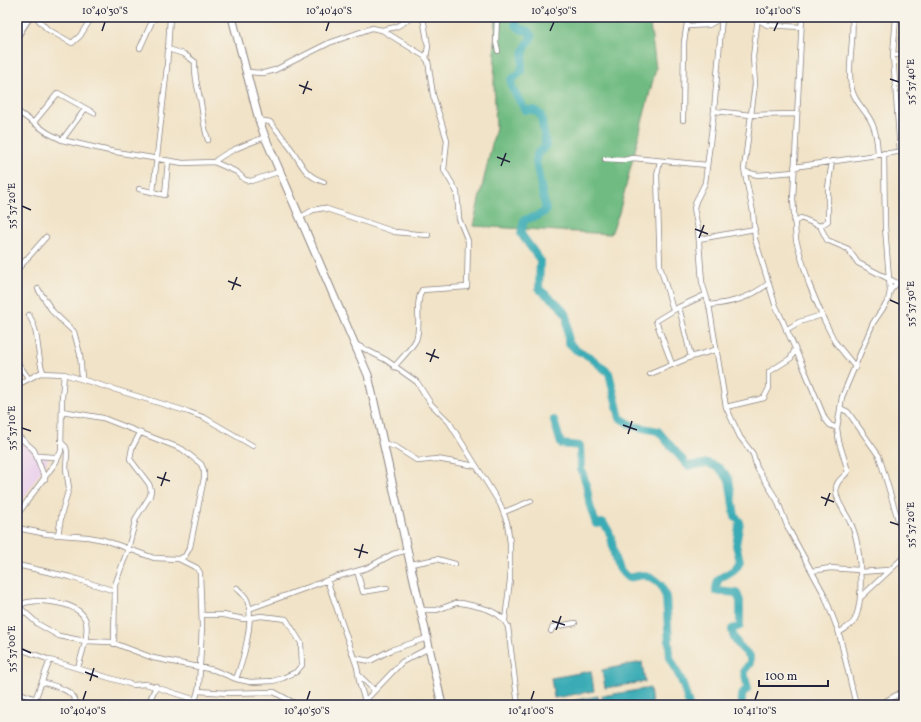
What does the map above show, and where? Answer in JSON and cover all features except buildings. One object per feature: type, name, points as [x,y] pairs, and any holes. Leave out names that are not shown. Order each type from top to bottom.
[{"type":"highway","points":[[17,34],[27,17]]},
{"type":"main road","points":[[232,17],[259,120],[265,137],[368,374],[422,610],[442,705]]},
{"type":"street","points":[[36,17],[48,29],[72,43],[80,36],[92,17]]},
{"type":"street","points":[[140,48],[154,17]]},
{"type":"street","points":[[153,192],[170,17]]},
{"type":"street","points":[[382,30],[396,27],[413,17]]},
{"type":"street","points":[[394,367],[415,341],[420,316],[418,299],[422,290],[467,287],[468,241],[459,219],[457,192],[444,170],[447,140],[433,95],[426,59],[428,46],[423,17]]},
{"type":"street","points":[[497,17],[496,42],[498,51]]},
{"type":"street","points":[[683,120],[684,42],[688,17]]},
{"type":"street","points":[[687,26],[708,25],[721,17]]},
{"type":"street","points":[[721,17],[714,111],[705,186],[694,205],[699,239],[700,269],[705,295],[709,305],[726,407],[740,437],[753,454],[757,468],[777,500],[788,528],[824,594],[840,633],[856,705]]},
{"type":"street","points":[[745,17],[759,18],[771,25],[801,27]]},
{"type":"street","points":[[802,17],[794,170],[794,222],[796,240],[809,284],[822,316],[835,342],[856,368]]},
{"type":"street","points":[[852,17],[853,28],[850,76],[852,89],[857,102],[874,127],[878,154]]},
{"type":"street","points":[[745,172],[758,175],[794,170],[832,161],[902,151],[893,55],[896,17]]},
{"type":"street","points":[[759,18],[753,57],[755,84],[745,163],[745,172],[754,212],[756,244],[775,304],[825,419],[830,425],[837,428]]},
{"type":"street","points":[[246,72],[264,73],[275,70],[342,37],[372,28],[382,30],[426,59]]},
{"type":"street","points":[[168,49],[184,54],[195,62],[194,76],[201,104],[204,128],[208,140]]},
{"type":"street","points":[[893,55],[904,54]]},
{"type":"street","points":[[34,122],[58,93],[94,113]]},
{"type":"street","points":[[62,140],[85,109]]},
{"type":"street","points":[[17,111],[48,133],[62,140],[168,161],[183,163],[214,162],[237,172],[245,180],[251,181],[281,171]]},
{"type":"street","points":[[714,111],[752,115],[797,114]]},
{"type":"street","points":[[259,120],[270,122],[291,149],[301,166],[314,179],[324,182]]},
{"type":"street","points":[[214,162],[225,152],[237,150],[265,137]]},
{"type":"street","points":[[840,633],[853,623],[860,598],[859,556],[851,522],[837,499],[837,484],[848,471],[839,442],[837,428],[840,408],[846,387],[856,368],[867,337],[888,301],[890,291],[884,227],[884,153]]},
{"type":"street","points":[[605,158],[624,160],[634,158],[707,165]]},
{"type":"street","points":[[139,189],[165,195],[168,161]]},
{"type":"street","points":[[660,161],[657,175],[659,261],[673,310]]},
{"type":"street","points":[[820,226],[828,220],[828,188],[832,161]]},
{"type":"street","points":[[300,217],[313,210],[324,208],[395,232],[428,235]]},
{"type":"street","points":[[794,222],[801,218],[820,226],[829,241],[846,248],[858,262],[897,283],[904,284]]},
{"type":"street","points":[[699,239],[755,229]]},
{"type":"street","points":[[17,270],[46,237]]},
{"type":"street","points":[[709,305],[740,300],[753,294],[769,283]]},
{"type":"street","points":[[890,291],[897,283]]},
{"type":"street","points":[[38,288],[53,312],[74,332],[80,354],[82,378]]},
{"type":"street","points":[[672,364],[656,323],[657,320],[673,310],[705,295]]},
{"type":"street","points":[[679,307],[691,357]]},
{"type":"street","points":[[29,315],[35,327],[39,358],[43,372]]},
{"type":"street","points":[[786,330],[799,322],[822,316]]},
{"type":"street","points":[[355,344],[386,360],[417,382],[431,404],[449,422],[504,512],[507,522],[510,551],[510,580],[505,620]]},
{"type":"street","points":[[726,407],[764,398],[769,388],[769,372],[791,358],[795,349]]},
{"type":"street","points":[[650,374],[691,357],[716,350]]},
{"type":"street","points":[[17,362],[29,379]]},
{"type":"street","points":[[17,385],[43,372],[64,374],[82,378],[205,418],[253,446]]},
{"type":"street","points":[[17,514],[45,479],[59,456],[62,443],[64,374]]},
{"type":"street","points":[[840,408],[848,412],[879,456],[899,523],[904,530]]},
{"type":"street","points":[[62,411],[103,418],[182,449],[193,457],[204,471],[193,538],[185,556],[179,559]]},
{"type":"street","points":[[114,644],[114,591],[117,577],[128,549],[136,518],[150,496],[151,490],[149,484],[130,459],[132,448],[140,433]]},
{"type":"street","points":[[17,434],[30,444],[38,456],[45,479]]},
{"type":"street","points":[[58,535],[62,512],[69,488],[66,469],[67,452],[66,447],[62,443]]},
{"type":"street","points":[[383,443],[396,447],[418,461],[437,459],[476,466]]},
{"type":"street","points":[[38,456],[54,458],[59,456]]},
{"type":"street","points":[[504,512],[531,501]]},
{"type":"street","points":[[17,528],[58,535],[88,537],[154,558],[179,559],[199,570],[202,615],[198,691],[194,705]]},
{"type":"street","points":[[249,608],[327,580],[357,571],[394,554],[408,550]]},
{"type":"street","points":[[860,598],[888,570],[904,557]]},
{"type":"street","points":[[411,564],[437,559],[455,564]]},
{"type":"street","points":[[17,565],[70,577],[114,591]]},
{"type":"street","points":[[812,571],[830,568],[859,571],[888,570]]},
{"type":"street","points":[[357,571],[363,592],[387,588]]},
{"type":"street","points":[[327,580],[354,658],[363,704]]},
{"type":"street","points":[[236,679],[242,662],[249,618],[247,601],[237,588]]},
{"type":"street","points":[[78,668],[85,641],[86,622],[82,614],[71,607],[62,604],[28,602],[18,606],[48,631],[59,636],[85,641],[105,641],[153,658],[214,670],[236,679],[250,682],[273,681],[296,672],[302,665],[301,643],[286,619],[261,616],[244,619],[223,615],[202,615]]},
{"type":"street","points":[[422,610],[437,610],[456,603],[461,603],[490,610],[499,614],[505,620],[508,627],[518,705]]},
{"type":"street","points":[[551,631],[553,626],[564,627],[575,624]]},
{"type":"street","points":[[354,658],[370,661],[391,650],[427,638]]},
{"type":"street","points":[[17,648],[50,660],[133,685],[146,684],[156,686],[196,700]]},
{"type":"street","points":[[363,704],[374,690],[402,662],[429,648]]},
{"type":"street","points":[[33,705],[50,660]]},
{"type":"street","points":[[358,674],[374,690]]},
{"type":"street","points":[[42,682],[68,692],[74,697],[76,705]]},
{"type":"street","points":[[148,705],[156,686]]},
{"type":"street","points":[[198,691],[227,693],[274,692],[296,704],[311,705]]},
{"type":"street","points":[[884,702],[904,691]]},
{"type":"street","points":[[17,692],[36,699]]},
{"type":"shaded area","points":[[17,438],[49,458],[17,509]]},
{"type":"green space","points":[[496,17],[649,17],[656,68],[619,213],[611,234],[473,226],[496,127],[494,84]]},
{"type":"water","points":[[642,662],[645,682],[605,688],[602,670]]},
{"type":"water","points":[[591,671],[594,691],[554,698],[551,678]]},
{"type":"water","points":[[650,688],[652,705],[603,705],[602,696]]},
{"type":"water","points":[[598,696],[599,705],[551,705]]},
{"type":"waterway","points":[[517,17],[515,24],[520,29],[528,31],[532,36],[524,50],[521,72],[511,80],[512,88],[525,110],[534,110],[541,115],[546,146],[537,154],[536,162],[546,211],[537,216],[524,220],[521,234],[540,260],[539,289],[559,305],[567,316],[568,342],[576,350],[590,357],[609,373],[620,418],[633,426],[658,431],[688,466],[708,463],[719,468],[729,479],[735,516],[740,522],[736,545],[740,561],[736,568],[720,578],[717,582],[716,591],[737,593],[740,601],[740,626],[732,629],[732,633],[738,644],[750,656],[750,663],[744,671],[748,689],[745,690],[743,694],[742,705]]},
{"type":"waterway","points":[[554,420],[561,444],[580,446],[581,469],[586,483],[590,506],[596,524],[603,523],[608,529],[617,564],[621,571],[628,578],[642,575],[652,578],[661,585],[666,597],[670,657],[683,684],[689,705]]}]
